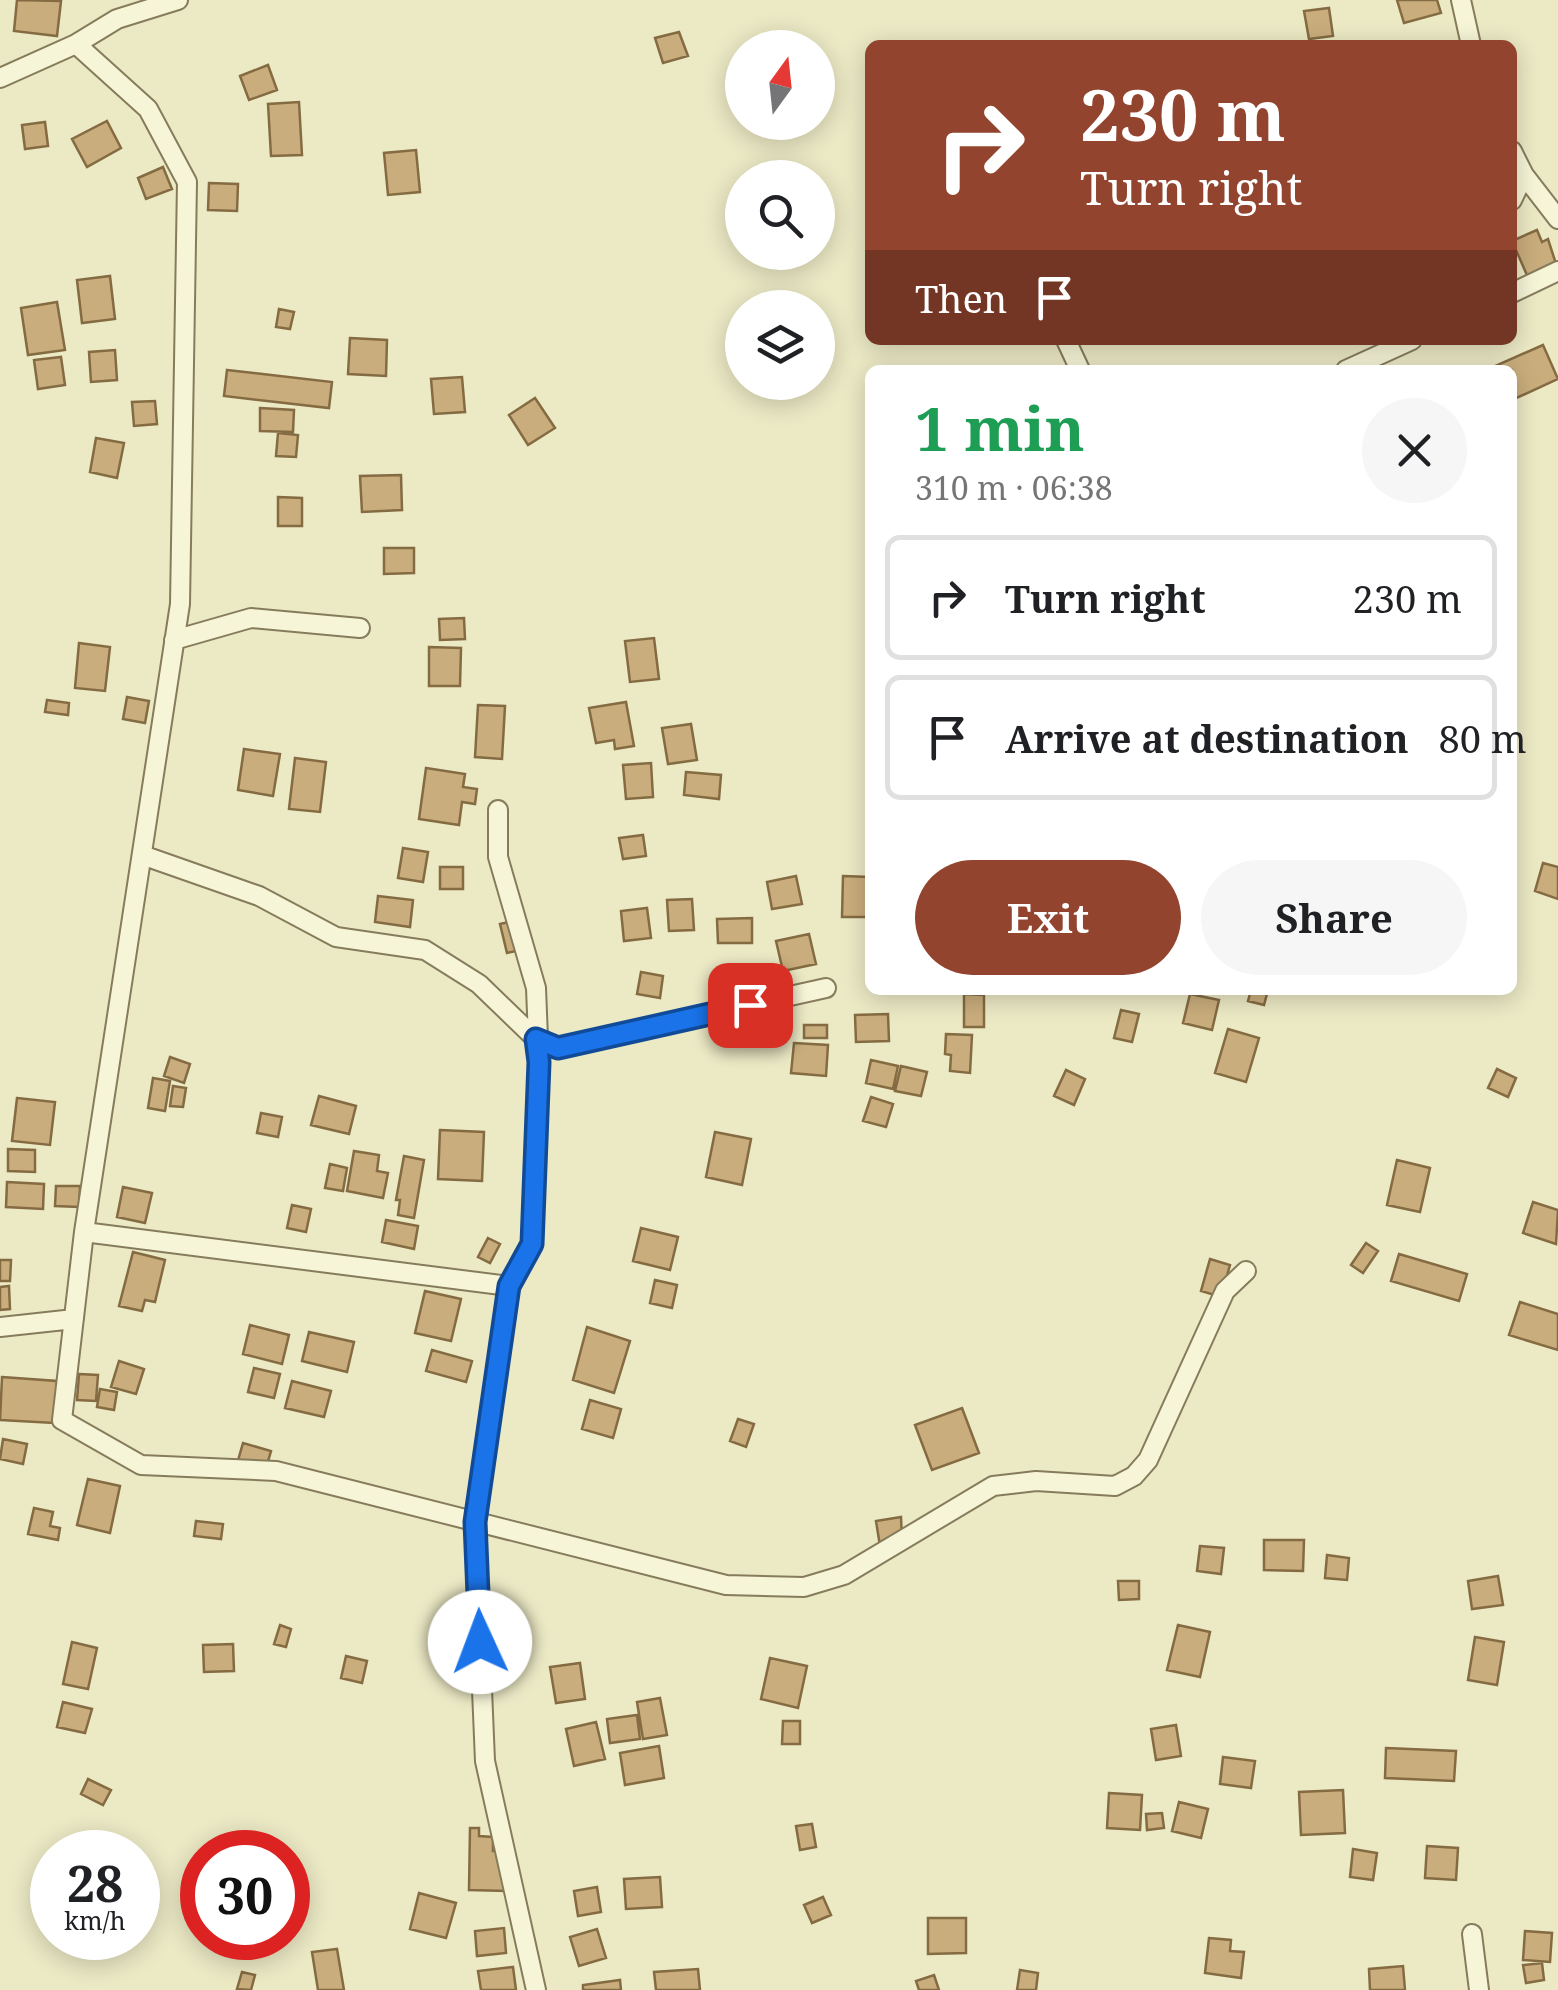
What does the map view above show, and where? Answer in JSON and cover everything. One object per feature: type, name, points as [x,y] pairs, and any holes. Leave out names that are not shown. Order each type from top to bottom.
[{"type":"street","points":[[0,78],[76,44],[117,19],[178,0]]},
{"type":"street","points":[[1461,0],[1470,40]]},
{"type":"street","points":[[76,44],[148,109],[186,182],[180,604],[84,1232],[62,1420],[141,1464],[276,1472],[726,1585],[804,1587],[844,1575],[992,1486],[1036,1481],[1114,1486],[1134,1476],[1148,1460],[1225,1292],[1246,1271]]},
{"type":"street","points":[[1517,161],[1558,220]]},
{"type":"street","points":[[1517,190],[1524,175]]},
{"type":"street","points":[[1517,290],[1558,271]]},
{"type":"street","points":[[1357,365],[1401,345]]},
{"type":"street","points":[[174,640],[251,618],[360,628]]},
{"type":"street","points":[[498,810],[498,857],[536,988],[539,1062],[532,1244],[509,1286],[475,1522],[485,1761],[536,1990]]},
{"type":"street","points":[[142,854],[260,896],[336,937],[425,950],[479,984],[536,1039],[558,1048],[826,988]]},
{"type":"street","points":[[84,1232],[509,1286]]},
{"type":"street","points":[[0,1327],[74,1319]]},
{"type":"street","points":[[1472,1934],[1479,1990]]},
{"type":"building","points":[[17,0],[61,1],[57,36],[14,31]]},
{"type":"building","points":[[1397,0],[1437,0],[1441,13],[1404,23]]},
{"type":"building","points":[[1329,8],[1333,36],[1309,39],[1304,11]]},
{"type":"building","points":[[679,32],[688,56],[663,63],[655,38]]},
{"type":"building","points":[[268,65],[277,90],[249,100],[240,76]]},
{"type":"building","points":[[299,102],[302,155],[271,156],[268,104]]},
{"type":"building","points":[[107,121],[121,148],[87,167],[72,139]]},
{"type":"building","points":[[45,122],[48,146],[25,149],[22,125]]},
{"type":"building","points":[[416,150],[420,192],[388,195],[384,153]]},
{"type":"building","points":[[163,167],[172,189],[146,199],[138,178]]},
{"type":"building","points":[[209,183],[238,184],[237,211],[208,210]]},
{"type":"building","points":[[1537,230],[1542,242],[1548,239],[1558,270],[1530,282],[1517,252],[1517,239]]},
{"type":"building","points":[[110,276],[115,319],[82,323],[77,280]]},
{"type":"building","points":[[57,302],[65,350],[28,355],[21,308]]},
{"type":"building","points":[[279,309],[294,312],[290,329],[276,327]]},
{"type":"building","points":[[350,338],[387,340],[386,376],[348,374]]},
{"type":"building","points":[[1543,345],[1558,379],[1517,398],[1517,365],[1497,365]]},
{"type":"building","points":[[115,350],[117,380],[91,382],[89,352]]},
{"type":"building","points":[[61,357],[65,385],[38,389],[34,360]]},
{"type":"building","points":[[227,370],[332,382],[329,408],[224,396]]},
{"type":"building","points":[[462,377],[465,412],[434,414],[431,379]]},
{"type":"building","points":[[535,398],[555,428],[528,445],[509,415]]},
{"type":"building","points":[[155,401],[157,424],[134,426],[132,402]]},
{"type":"building","points":[[260,408],[294,410],[293,432],[260,431]]},
{"type":"building","points":[[278,433],[298,435],[296,457],[276,456]]},
{"type":"building","points":[[96,438],[124,443],[117,478],[90,472]]},
{"type":"building","points":[[401,475],[402,510],[362,512],[360,476]]},
{"type":"building","points":[[278,497],[302,498],[302,526],[278,526]]},
{"type":"building","points":[[384,548],[414,548],[414,573],[384,574]]},
{"type":"building","points":[[464,618],[465,639],[440,640],[439,619]]},
{"type":"building","points":[[654,638],[659,679],[630,682],[625,641]]},
{"type":"building","points":[[79,643],[110,647],[105,691],[75,688]]},
{"type":"building","points":[[429,647],[461,648],[460,686],[429,686]]},
{"type":"building","points":[[127,697],[149,701],[145,723],[123,719]]},
{"type":"building","points":[[47,700],[69,703],[68,715],[45,712]]},
{"type":"building","points":[[626,702],[634,746],[615,749],[614,740],[596,743],[589,708]]},
{"type":"building","points":[[478,705],[505,706],[502,759],[475,757]]},
{"type":"building","points":[[691,724],[697,760],[668,764],[662,728]]},
{"type":"building","points":[[244,749],[280,754],[273,796],[238,790]]},
{"type":"building","points":[[295,758],[326,762],[320,812],[289,809]]},
{"type":"building","points":[[651,763],[653,797],[626,799],[623,765]]},
{"type":"building","points":[[426,768],[465,774],[463,787],[477,789],[475,804],[462,802],[459,825],[419,819]]},
{"type":"building","points":[[686,772],[721,775],[719,799],[684,795]]},
{"type":"building","points":[[643,835],[646,856],[623,859],[619,838]]},
{"type":"building","points":[[403,848],[428,852],[423,882],[398,878]]},
{"type":"building","points":[[1543,863],[1558,867],[1558,899],[1535,891]]},
{"type":"building","points":[[440,867],[463,867],[463,889],[440,889]]},
{"type":"building","points":[[796,876],[802,904],[772,909],[767,882]]},
{"type":"building","points":[[843,876],[865,877],[865,917],[842,917]]},
{"type":"building","points":[[378,896],[413,900],[410,927],[375,922]]},
{"type":"building","points":[[692,899],[694,930],[669,931],[667,900]]},
{"type":"building","points":[[647,908],[651,938],[624,941],[621,911]]},
{"type":"building","points":[[752,918],[752,943],[718,943],[717,919]]},
{"type":"building","points":[[522,919],[529,948],[507,953],[500,924]]},
{"type":"building","points":[[809,934],[816,964],[783,971],[776,941]]},
{"type":"building","points":[[641,972],[663,976],[660,998],[637,994]]},
{"type":"building","points":[[964,995],[984,995],[984,1027],[964,1027]]},
{"type":"building","points":[[1190,995],[1219,1000],[1212,1030],[1183,1023]]},
{"type":"building","points":[[1250,995],[1267,995],[1264,1005],[1248,1001]]},
{"type":"building","points":[[1121,1010],[1139,1014],[1132,1042],[1114,1038]]},
{"type":"building","points":[[888,1014],[889,1041],[856,1042],[855,1015]]},
{"type":"building","points":[[804,1025],[827,1025],[827,1038],[804,1038]]},
{"type":"building","points":[[1228,1029],[1259,1038],[1246,1082],[1215,1073]]},
{"type":"building","points":[[946,1034],[972,1035],[970,1073],[950,1071],[951,1055],[945,1054]]},
{"type":"building","points":[[794,1043],[828,1045],[826,1076],[791,1073]]},
{"type":"building","points":[[170,1057],[190,1064],[184,1083],[164,1076]]},
{"type":"building","points":[[871,1060],[898,1066],[893,1089],[866,1083]]},
{"type":"building","points":[[901,1066],[927,1072],[921,1096],[895,1091]]},
{"type":"building","points":[[1497,1069],[1516,1078],[1508,1097],[1488,1088]]},
{"type":"building","points":[[1066,1070],[1085,1079],[1074,1105],[1054,1096]]},
{"type":"building","points":[[153,1078],[170,1081],[165,1111],[148,1108]]},
{"type":"building","points":[[173,1086],[186,1088],[183,1107],[170,1106]]},
{"type":"building","points":[[319,1096],[356,1106],[349,1134],[311,1125]]},
{"type":"building","points":[[871,1097],[893,1104],[886,1127],[863,1121]]},
{"type":"building","points":[[17,1098],[55,1102],[50,1145],[12,1141]]},
{"type":"building","points":[[261,1113],[282,1117],[278,1137],[257,1133]]},
{"type":"building","points":[[440,1130],[484,1132],[482,1181],[438,1179]]},
{"type":"building","points":[[715,1132],[751,1139],[742,1185],[706,1177]]},
{"type":"building","points":[[8,1149],[35,1150],[35,1172],[8,1171]]},
{"type":"building","points":[[354,1151],[379,1155],[377,1171],[388,1173],[383,1198],[347,1191]]},
{"type":"building","points":[[404,1156],[424,1160],[414,1218],[398,1215],[400,1200],[396,1200]]},
{"type":"building","points":[[1397,1160],[1430,1168],[1420,1212],[1387,1205]]},
{"type":"building","points":[[330,1164],[347,1168],[343,1191],[325,1188]]},
{"type":"building","points":[[7,1182],[44,1184],[43,1209],[6,1207]]},
{"type":"building","points":[[56,1186],[80,1186],[79,1207],[55,1206]]},
{"type":"building","points":[[123,1187],[152,1193],[145,1223],[117,1217]]},
{"type":"building","points":[[1533,1202],[1558,1210],[1556,1244],[1523,1233]]},
{"type":"building","points":[[292,1205],[311,1209],[306,1232],[287,1228]]},
{"type":"building","points":[[386,1220],[418,1226],[414,1249],[382,1242]]},
{"type":"building","points":[[641,1228],[678,1237],[670,1270],[633,1261]]},
{"type":"building","points":[[488,1238],[500,1244],[490,1263],[478,1257]]},
{"type":"building","points":[[1366,1243],[1378,1251],[1363,1273],[1351,1265]]},
{"type":"building","points":[[133,1252],[165,1260],[155,1302],[145,1300],[142,1311],[119,1306]]},
{"type":"building","points":[[1399,1254],[1467,1274],[1459,1301],[1391,1281]]},
{"type":"building","points":[[1210,1259],[1230,1265],[1221,1297],[1201,1291]]},
{"type":"building","points":[[0,1260],[11,1260],[10,1281],[0,1281]]},
{"type":"building","points":[[655,1280],[677,1285],[672,1308],[650,1303]]},
{"type":"building","points":[[9,1286],[10,1309],[0,1310],[0,1287]]},
{"type":"building","points":[[425,1291],[461,1299],[451,1341],[415,1333]]},
{"type":"building","points":[[1520,1302],[1558,1314],[1558,1350],[1509,1335]]},
{"type":"building","points":[[250,1325],[289,1335],[282,1364],[243,1354]]},
{"type":"building","points":[[587,1327],[630,1341],[614,1393],[573,1380]]},
{"type":"building","points":[[309,1332],[354,1342],[347,1372],[302,1361]]},
{"type":"building","points":[[432,1350],[472,1361],[466,1382],[426,1371]]},
{"type":"building","points":[[119,1361],[144,1369],[136,1394],[111,1387]]},
{"type":"building","points":[[254,1368],[280,1374],[274,1398],[248,1392]]},
{"type":"building","points":[[79,1374],[98,1375],[96,1401],[77,1400]]},
{"type":"building","points":[[2,1377],[57,1381],[54,1423],[0,1420]]},
{"type":"building","points":[[292,1381],[331,1391],[324,1417],[285,1408]]},
{"type":"building","points":[[100,1389],[117,1392],[114,1410],[97,1407]]},
{"type":"building","points":[[590,1400],[621,1409],[613,1438],[582,1429]]},
{"type":"building","points":[[962,1408],[979,1453],[932,1470],[915,1425]]},
{"type":"building","points":[[738,1419],[754,1424],[746,1447],[730,1441]]},
{"type":"building","points":[[3,1439],[27,1444],[23,1464],[0,1459]]},
{"type":"building","points":[[243,1443],[271,1451],[265,1472],[237,1464]]},
{"type":"building","points":[[88,1479],[120,1486],[110,1533],[77,1525]]},
{"type":"building","points":[[34,1508],[53,1512],[50,1526],[60,1528],[58,1540],[28,1534]]},
{"type":"building","points":[[901,1517],[902,1539],[880,1546],[876,1521]]},
{"type":"building","points":[[196,1521],[223,1524],[221,1539],[194,1536]]},
{"type":"building","points":[[1264,1540],[1304,1540],[1303,1571],[1264,1570]]},
{"type":"building","points":[[1200,1546],[1224,1548],[1221,1574],[1197,1571]]},
{"type":"building","points":[[1327,1555],[1349,1558],[1347,1580],[1325,1578]]},
{"type":"building","points":[[1498,1576],[1503,1605],[1472,1609],[1468,1581]]},
{"type":"building","points":[[1118,1581],[1139,1581],[1139,1599],[1119,1600]]},
{"type":"building","points":[[280,1625],[291,1629],[286,1647],[274,1644]]},
{"type":"building","points":[[1178,1625],[1210,1632],[1200,1677],[1167,1670]]},
{"type":"building","points":[[451,1631],[488,1637],[483,1668],[446,1662]]},
{"type":"building","points":[[1475,1637],[1504,1642],[1497,1685],[1468,1680]]},
{"type":"building","points":[[72,1642],[97,1648],[88,1689],[63,1684]]},
{"type":"building","points":[[233,1644],[234,1671],[204,1672],[203,1645]]},
{"type":"building","points":[[346,1656],[367,1661],[362,1683],[341,1678]]},
{"type":"building","points":[[770,1658],[807,1666],[798,1708],[761,1699]]},
{"type":"building","points":[[580,1663],[585,1699],[556,1703],[550,1667]]},
{"type":"building","points":[[660,1698],[667,1735],[643,1739],[637,1702]]},
{"type":"building","points":[[63,1702],[92,1709],[85,1733],[57,1727]]},
{"type":"building","points":[[637,1715],[640,1739],[610,1743],[607,1719]]},
{"type":"building","points":[[783,1721],[800,1721],[800,1744],[782,1744]]},
{"type":"building","points":[[596,1722],[605,1759],[574,1766],[566,1729]]},
{"type":"building","points":[[1176,1725],[1181,1756],[1156,1760],[1151,1729]]},
{"type":"building","points":[[659,1746],[664,1778],[625,1785],[620,1753]]},
{"type":"building","points":[[1386,1748],[1456,1751],[1454,1781],[1385,1778]]},
{"type":"building","points":[[1223,1757],[1255,1761],[1251,1788],[1220,1784]]},
{"type":"building","points":[[88,1779],[111,1790],[103,1805],[81,1794]]},
{"type":"building","points":[[1343,1790],[1345,1833],[1301,1835],[1299,1792]]},
{"type":"building","points":[[1109,1793],[1142,1795],[1140,1830],[1107,1828]]},
{"type":"building","points":[[1179,1802],[1208,1809],[1201,1838],[1172,1831]]},
{"type":"building","points":[[1162,1813],[1164,1828],[1147,1830],[1146,1814]]},
{"type":"building","points":[[812,1824],[816,1847],[800,1850],[796,1826]]},
{"type":"building","points":[[470,1828],[479,1828],[479,1836],[493,1837],[493,1851],[508,1851],[507,1891],[469,1890]]},
{"type":"building","points":[[1427,1846],[1458,1848],[1456,1880],[1425,1878]]},
{"type":"building","points":[[1353,1849],[1377,1853],[1373,1880],[1350,1877]]},
{"type":"building","points":[[660,1877],[662,1907],[626,1909],[624,1879]]},
{"type":"building","points":[[597,1887],[601,1912],[578,1916],[574,1891]]},
{"type":"building","points":[[419,1893],[456,1903],[446,1938],[410,1929]]},
{"type":"building","points":[[823,1897],[831,1915],[812,1923],[804,1905]]},
{"type":"building","points":[[928,1918],[966,1918],[966,1953],[928,1954]]},
{"type":"building","points":[[504,1928],[506,1953],[477,1956],[475,1931]]},
{"type":"building","points":[[597,1929],[606,1958],[579,1966],[570,1937]]},
{"type":"building","points":[[1525,1931],[1552,1933],[1550,1962],[1523,1960]]},
{"type":"building","points":[[1209,1938],[1231,1940],[1230,1951],[1244,1952],[1241,1978],[1205,1973]]},
{"type":"building","points":[[337,1949],[344,1990],[318,1990],[312,1952]]},
{"type":"building","points":[[1542,1963],[1544,1980],[1526,1983],[1523,1965]]},
{"type":"building","points":[[1403,1966],[1405,1990],[1370,1990],[1369,1969]]},
{"type":"building","points":[[513,1967],[516,1990],[481,1990],[478,1971]]},
{"type":"building","points":[[698,1969],[700,1990],[656,1990],[654,1972]]},
{"type":"building","points":[[1020,1970],[1038,1973],[1036,1990],[1017,1990]]},
{"type":"building","points":[[242,1972],[255,1975],[251,1990],[237,1989]]},
{"type":"building","points":[[934,1975],[939,1990],[919,1990],[916,1981]]},
{"type":"building","points":[[620,1980],[621,1990],[583,1990],[583,1985]]},
{"type":"route","points":[[480,1642],[475,1522],[509,1286],[532,1244],[539,1062],[536,1039],[558,1048],[750,1005]]}]
